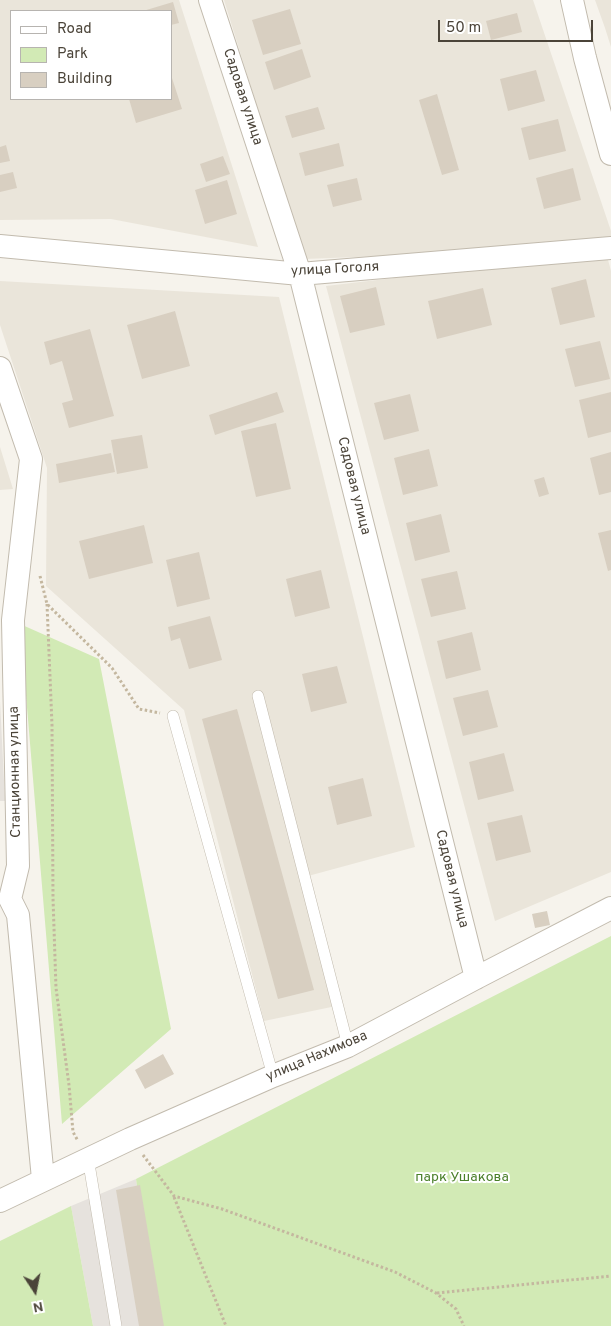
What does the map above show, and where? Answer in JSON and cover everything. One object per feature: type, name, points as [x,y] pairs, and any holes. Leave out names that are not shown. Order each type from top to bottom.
[{"type":"street","name":"Садовая улица","points":[[210,0],[300,274],[476,978]]},
{"type":"street","points":[[572,0],[585,58],[611,154]]},
{"type":"street","name":"улица Гоголя","points":[[0,246],[300,274],[611,248]]},
{"type":"street","name":"Станционная улица","points":[[0,368],[31,459],[7,621],[18,866],[5,894],[18,915],[44,1179]]},
{"type":"street","name":"улица Нахимова","points":[[0,1201],[130,1139],[273,1076],[348,1046],[611,908]]},
{"type":"lane","points":[[258,696],[348,1046]]},
{"type":"lane","points":[[173,716],[273,1076]]},
{"type":"lane","points":[[88,1158],[116,1326]]},
{"type":"path","points":[[38,568],[47,604],[52,726],[53,898],[56,988],[69,1085],[73,1132],[88,1158]]},
{"type":"path","points":[[47,604],[112,668],[138,709],[173,716]]},
{"type":"path","points":[[130,1139],[174,1196],[226,1326]]},
{"type":"path","points":[[174,1196],[222,1209],[396,1272],[436,1293],[456,1309],[464,1326]]},
{"type":"path","points":[[436,1293],[611,1276]]},
{"type":"shaded area","points":[[0,0],[179,0],[258,247],[111,219],[0,220]]},
{"type":"shaded area","points":[[224,0],[533,0],[611,231],[611,238],[461,253],[304,259]]},
{"type":"shaded area","points":[[595,0],[611,0],[611,47],[605,28]]},
{"type":"shaded area","points":[[607,256],[611,271],[611,872],[495,921],[326,286],[505,265]]},
{"type":"shaded area","points":[[0,281],[279,297],[415,847],[308,876],[341,1005],[264,1021],[184,710],[46,586],[47,468],[0,325]]},
{"type":"shaded area","points":[[0,447],[13,489],[0,490]]},
{"type":"shaded area","points":[[0,701],[5,801],[0,801]]},
{"type":"shaded area","points":[[136,1179],[158,1326],[93,1326],[71,1206]]},
{"type":"green space","points":[[20,624],[99,659],[171,1029],[62,1124]]},
{"type":"green space","name":"парк Ушакова","points":[[611,936],[611,1326],[158,1326],[136,1179]]},
{"type":"green space","points":[[71,1206],[93,1326],[0,1326],[0,1241]]},
{"type":"building","points":[[173,2],[179,23],[172,25],[172,10],[146,10]]},
{"type":"building","points":[[290,9],[301,44],[263,55],[252,20]]},
{"type":"building","points":[[517,13],[522,32],[491,40],[486,21]]},
{"type":"building","points":[[302,49],[311,77],[274,90],[265,62]]},
{"type":"building","points":[[536,70],[545,101],[508,111],[500,79]]},
{"type":"building","points":[[172,78],[182,109],[136,123],[129,100],[172,100]]},
{"type":"building","points":[[437,94],[459,170],[442,175],[419,100]]},
{"type":"building","points":[[318,107],[325,129],[292,138],[285,116]]},
{"type":"building","points":[[558,119],[566,151],[529,160],[521,128]]},
{"type":"building","points":[[339,143],[344,166],[305,176],[299,153]]},
{"type":"building","points":[[6,145],[10,161],[0,163],[0,147]]},
{"type":"building","points":[[223,156],[230,174],[206,182],[200,164]]},
{"type":"building","points":[[573,168],[581,200],[544,209],[536,178]]},
{"type":"building","points":[[13,172],[17,188],[0,192],[0,175]]},
{"type":"building","points":[[357,178],[362,200],[333,207],[327,185]]},
{"type":"building","points":[[227,180],[237,214],[205,224],[195,190]]},
{"type":"building","points":[[586,279],[595,317],[560,325],[551,288]]},
{"type":"building","points":[[376,287],[385,325],[350,333],[340,296]]},
{"type":"building","points":[[483,288],[492,325],[437,339],[428,301]]},
{"type":"building","points":[[175,311],[190,366],[142,379],[127,325]]},
{"type":"building","points":[[90,329],[114,416],[69,428],[62,403],[73,400],[62,361],[50,365],[44,342]]},
{"type":"building","points":[[600,341],[610,379],[575,387],[565,349]]},
{"type":"building","points":[[277,392],[284,412],[215,435],[209,415]]},
{"type":"building","points":[[611,392],[611,432],[588,438],[579,400]]},
{"type":"building","points":[[410,394],[419,431],[384,440],[374,403]]},
{"type":"building","points":[[276,423],[291,489],[256,497],[241,431]]},
{"type":"building","points":[[142,435],[148,468],[117,474],[111,440]]},
{"type":"building","points":[[429,449],[438,486],[403,495],[394,458]]},
{"type":"building","points":[[611,452],[611,492],[599,495],[590,458]]},
{"type":"building","points":[[111,453],[115,472],[59,483],[56,464]]},
{"type":"building","points":[[544,477],[549,494],[539,497],[534,480]]},
{"type":"building","points":[[441,514],[450,552],[415,561],[406,523]]},
{"type":"building","points":[[144,525],[153,563],[89,579],[79,541]]},
{"type":"building","points":[[611,530],[611,570],[608,571],[598,533]]},
{"type":"building","points":[[199,552],[210,599],[177,607],[166,560]]},
{"type":"building","points":[[321,570],[330,608],[295,617],[286,579]]},
{"type":"building","points":[[457,571],[466,609],[431,617],[421,579]]},
{"type":"building","points":[[210,616],[222,660],[189,669],[180,638],[171,641],[168,627]]},
{"type":"building","points":[[472,632],[481,670],[446,679],[437,641]]},
{"type":"building","points":[[337,666],[347,703],[311,712],[302,674]]},
{"type":"building","points":[[488,690],[498,727],[463,736],[453,698]]},
{"type":"building","points":[[237,709],[314,990],[278,999],[202,719]]},
{"type":"building","points":[[504,753],[514,791],[478,800],[469,762]]},
{"type":"building","points":[[363,778],[372,816],[337,825],[328,787]]},
{"type":"building","points":[[522,815],[531,852],[496,861],[487,823]]},
{"type":"building","points":[[547,911],[550,925],[535,928],[532,914]]},
{"type":"building","points":[[163,1054],[174,1074],[145,1089],[135,1070]]},
{"type":"building","points":[[140,1185],[164,1326],[139,1326],[116,1190]]}]
